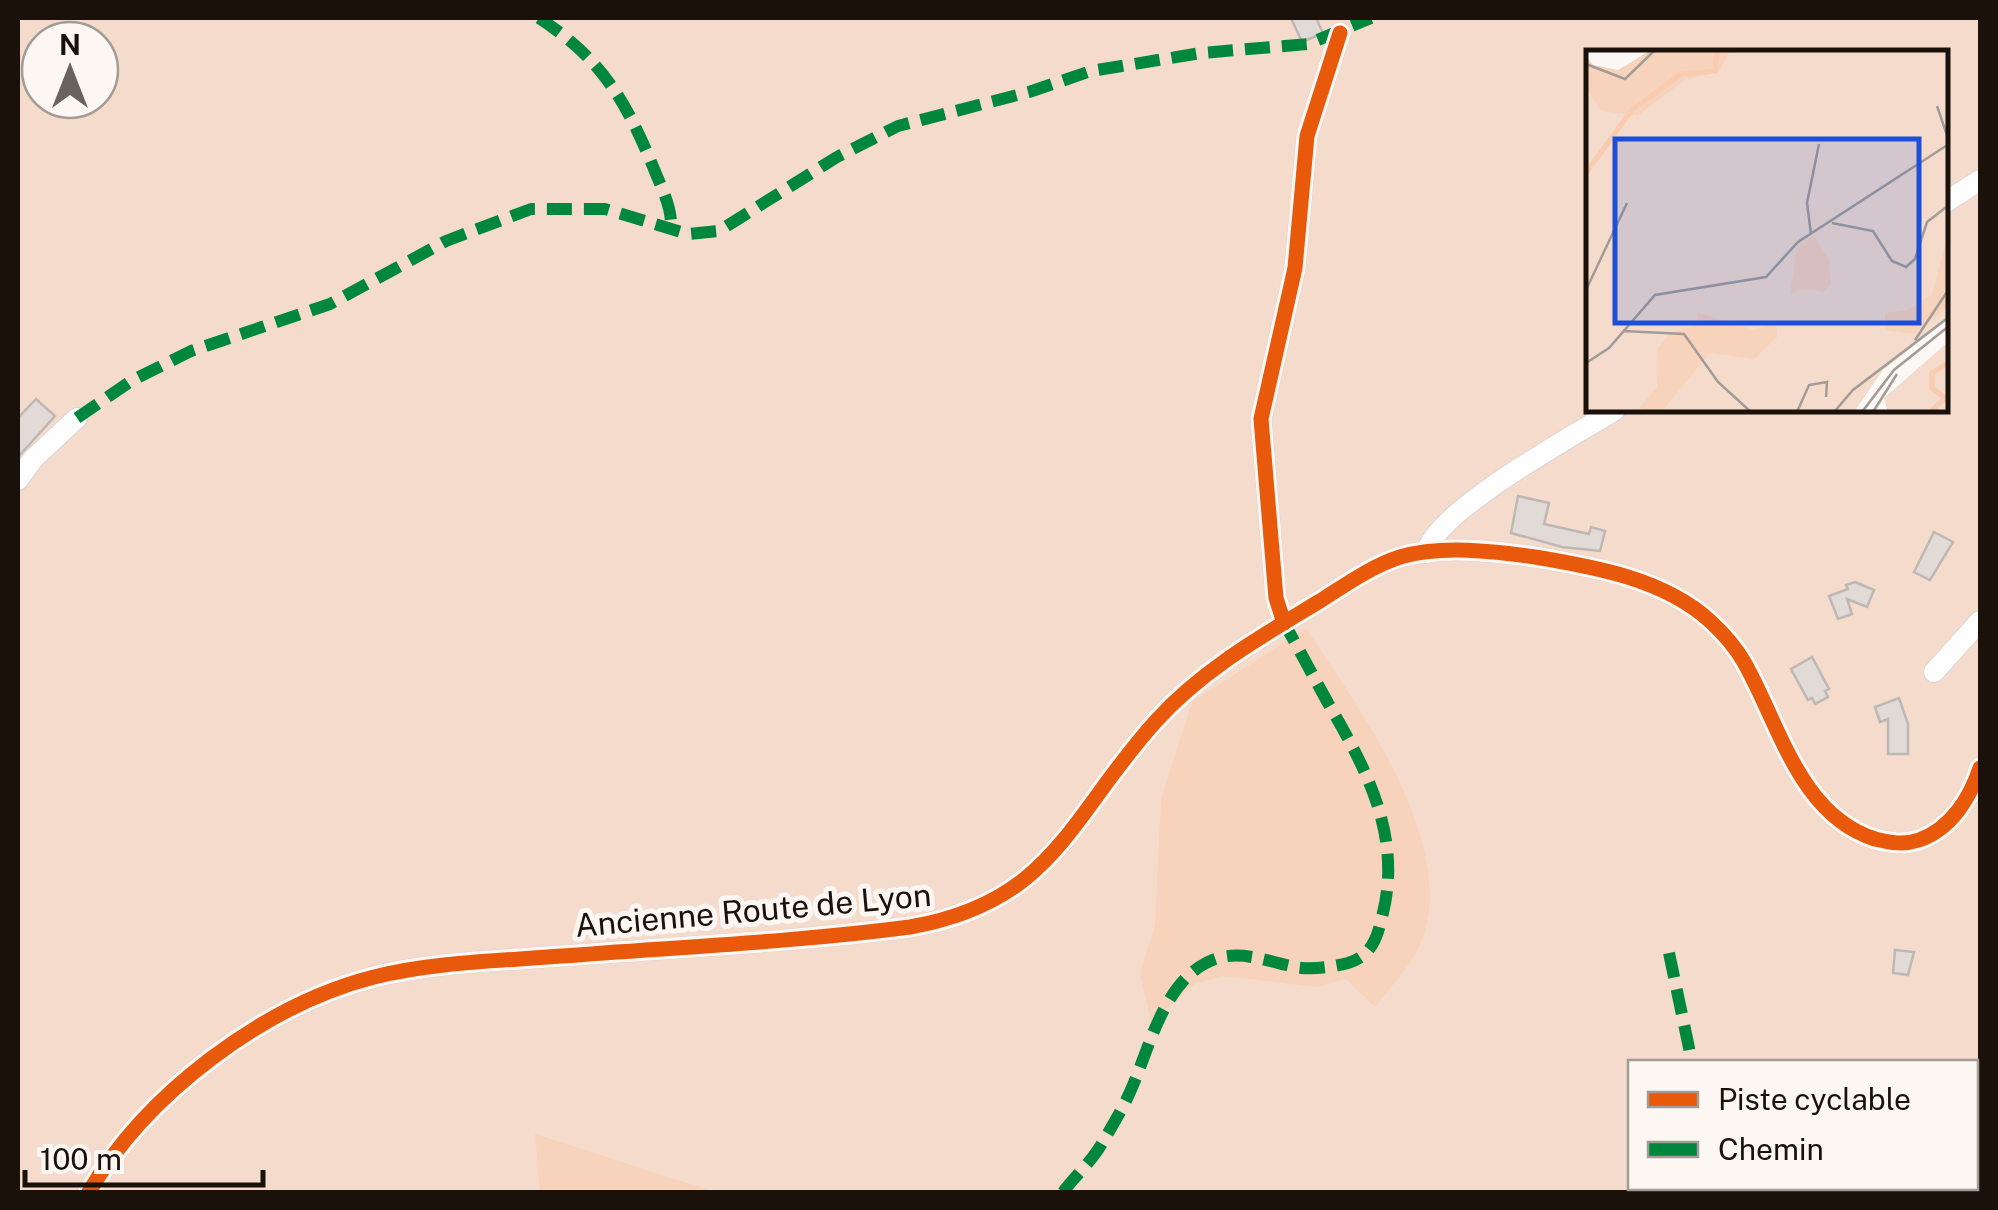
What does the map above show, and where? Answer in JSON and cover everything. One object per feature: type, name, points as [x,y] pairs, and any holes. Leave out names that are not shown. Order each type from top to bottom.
[{"type":"street","points":[[1284,623],[1276,598],[1261,419],[1296,268],[1307,136],[1340,32]]},
{"type":"street","points":[[1948,201],[1980,180]]},
{"type":"street","points":[[1426,552],[1435,532],[1458,510],[1612,412]]},
{"type":"street","points":[[18,480],[33,459],[77,418]]},
{"type":"street","name":"Ancienne Route de Lyon","points":[[90,1192],[132,1135],[204,1066],[260,1025],[342,987],[450,965],[892,930],[946,920],[991,904],[1040,868],[1178,697],[1284,623],[1399,558],[1426,552],[1496,553],[1586,567],[1658,588],[1692,606],[1727,637],[1743,661],[1803,778],[1821,803],[1841,823],[1890,844],[1910,843],[1940,829],[1974,786],[1980,768]]},
{"type":"street","points":[[1934,672],[1980,622]]},
{"type":"shaded area","points":[[18,18],[1980,18],[1980,1192],[18,1192]]},
{"type":"shaded area","points":[[1306,628],[1377,739],[1418,827],[1428,870],[1429,912],[1417,951],[1375,1007],[1346,979],[1315,987],[1223,976],[1195,984],[1151,1021],[1140,973],[1155,925],[1161,799],[1192,702]]},
{"type":"shaded area","points":[[1978,1090],[1980,1192],[1775,1192],[1978,1190]]},
{"type":"shaded area","points":[[535,1134],[715,1192],[540,1192]]},
{"type":"building","points":[[1291,18],[1316,18],[1323,33],[1302,42]]},
{"type":"building","points":[[36,399],[55,416],[18,457],[18,418]]},
{"type":"building","points":[[1518,496],[1549,503],[1544,524],[1589,534],[1591,527],[1605,531],[1600,551],[1562,547],[1511,533]]},
{"type":"building","points":[[1934,532],[1953,542],[1930,580],[1914,572]]},
{"type":"building","points":[[1855,582],[1874,590],[1867,607],[1847,599],[1852,614],[1838,619],[1829,596]]},
{"type":"building","points":[[1812,657],[1829,689],[1825,691],[1828,697],[1815,704],[1812,698],[1808,700],[1791,669]]},
{"type":"building","points":[[1899,698],[1908,724],[1908,754],[1888,754],[1888,719],[1880,722],[1875,707]]},
{"type":"building","points":[[1895,950],[1914,952],[1908,975],[1893,973]]},
{"type":"marked path","points":[[539,18],[580,49],[610,83],[644,145],[663,190],[671,227]]},
{"type":"marked path","points":[[77,418],[131,381],[191,351],[330,304],[446,241],[531,209],[605,209],[688,234],[719,231],[837,157],[898,126],[1029,92],[1091,71],[1201,53],[1308,44],[1371,18]]},
{"type":"marked path","points":[[1063,1192],[1109,1132],[1168,1003],[1191,973],[1228,956],[1302,968],[1342,964],[1362,956],[1378,932],[1388,859],[1378,805],[1356,753],[1284,623]]},
{"type":"marked path","points":[[1669,953],[1692,1060]]},
{"type":"cycle path","points":[[1284,623],[1276,598],[1261,419],[1295,268],[1307,136],[1340,33]]},
{"type":"cycle path","points":[[89,1192],[113,1156],[175,1088],[251,1031],[333,990],[374,977],[444,965],[910,927],[958,915],[997,898],[1054,851],[1126,756],[1193,686],[1255,641],[1359,576],[1416,553],[1485,551],[1581,565],[1650,585],[1692,607],[1733,645],[1809,789],[1849,827],[1875,839],[1908,843],[1941,828],[1965,801],[1980,768]]}]
